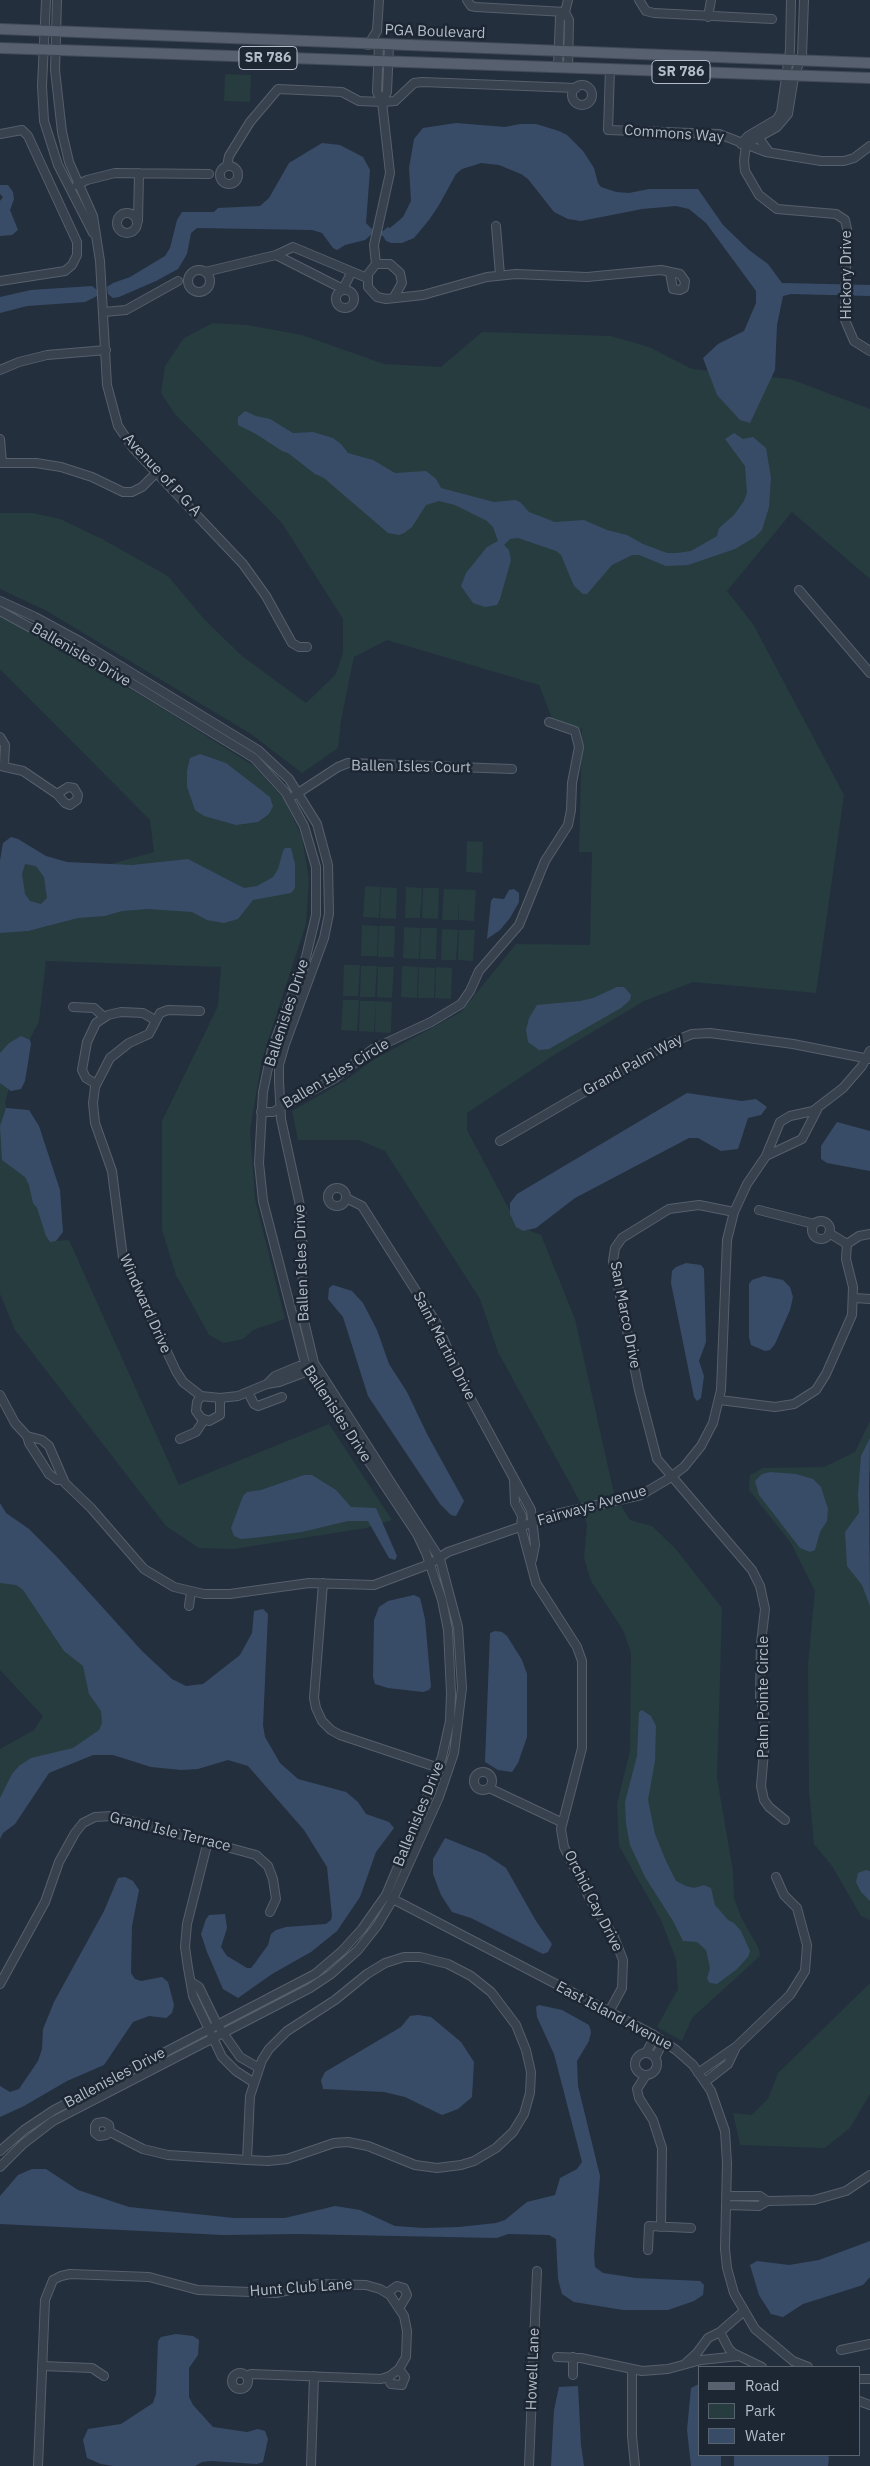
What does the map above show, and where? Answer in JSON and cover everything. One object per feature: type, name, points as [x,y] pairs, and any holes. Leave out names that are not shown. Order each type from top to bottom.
[{"type":"main road","name":"PGA Boulevard","points":[[0,29],[870,63]]},
{"type":"main road","name":"PGA Boulevard","points":[[0,48],[870,78]]},
{"type":"street","points":[[46,0],[45,31],[54,70],[63,139],[69,162],[80,184],[89,218]]},
{"type":"street","points":[[57,0],[56,31],[49,51],[44,121],[58,165],[89,218]]},
{"type":"street","points":[[379,0],[377,31],[378,45],[383,62],[377,92],[382,102],[390,173],[373,250],[376,264],[367,278],[370,291],[377,297],[386,299],[423,295],[500,275],[611,276],[657,270],[670,273]]},
{"type":"street","points":[[466,0],[471,6],[476,7],[565,12]]},
{"type":"street","points":[[563,67],[560,17],[565,12],[568,0]]},
{"type":"street","points":[[638,0],[646,11],[654,13],[772,19]]},
{"type":"street","points":[[708,17],[711,0]]},
{"type":"street","points":[[744,143],[756,135],[777,128],[786,119],[790,109],[788,61],[792,0]]},
{"type":"street","points":[[790,76],[802,55],[804,0]]},
{"type":"street","points":[[563,51],[569,20],[565,12]]},
{"type":"street","name":"Commons Way","points":[[610,69],[608,130],[719,134],[752,148],[804,159],[844,161],[854,158],[870,146]]},
{"type":"street","points":[[227,166],[229,156],[250,122],[278,89],[342,92],[359,101],[382,102],[395,101],[414,83],[422,82],[576,88]]},
{"type":"street","points":[[0,134],[22,130],[28,136],[77,242],[77,254],[65,271],[0,281]]},
{"type":"street","points":[[756,135],[769,152]]},
{"type":"street","name":"Hickory Drive","points":[[744,143],[745,171],[759,195],[777,209],[836,214],[842,217],[847,229],[845,320],[849,333],[858,344],[870,351]]},
{"type":"street","points":[[71,189],[80,184],[115,173],[209,174]]},
{"type":"street","points":[[137,224],[139,173]]},
{"type":"street","points":[[70,224],[89,218]]},
{"type":"street","name":"Avenue of P G A","points":[[89,218],[95,235],[100,261],[107,385],[118,426],[133,448],[243,564],[266,596],[292,643],[299,647],[307,647]]},
{"type":"street","points":[[496,226],[500,275]]},
{"type":"street","points":[[205,272],[276,255],[286,249],[296,248],[350,273],[367,278]]},
{"type":"street","points":[[276,255],[343,289],[350,273]]},
{"type":"street","points":[[376,264],[394,266],[400,273],[402,283],[415,295]]},
{"type":"street","points":[[104,312],[126,310],[178,281]]},
{"type":"street","points":[[394,297],[402,283]]},
{"type":"street","points":[[0,370],[19,362],[47,355],[106,350]]},
{"type":"street","points":[[0,439],[1,463],[36,463],[61,467],[92,477],[124,492],[132,492],[142,487],[156,472]]},
{"type":"street","points":[[799,590],[870,673]]},
{"type":"street","name":"Ballenisles Drive","points":[[0,601],[35,616],[81,642],[258,750],[275,764],[299,791],[317,824],[325,850],[330,885],[329,914],[324,938],[285,1044]]},
{"type":"street","name":"Ballenisles Drive","points":[[0,611],[123,678],[254,758],[277,781],[304,826],[313,852],[318,887],[316,915],[306,957],[272,1049],[261,1112],[259,1163],[263,1201],[306,1367],[417,1534],[430,1564],[442,1600],[451,1653],[450,1721],[438,1768],[377,1926],[358,1950],[331,1974],[310,1988],[53,2121],[23,2144],[0,2167]]},
{"type":"street","name":"Ballen Isles Circle","points":[[261,1112],[273,1112],[335,1078],[373,1049],[431,1022],[461,1004],[470,991],[479,971],[519,925],[545,861],[568,825],[571,810],[572,783],[579,747],[575,731],[549,722]]},
{"type":"street","points":[[0,737],[5,745],[2,766],[32,776],[57,794]]},
{"type":"street","name":"Ballen Isles Court","points":[[290,800],[299,791],[348,763],[512,770]]},
{"type":"street","points":[[74,1007],[94,1008],[104,1017]]},
{"type":"street","name":"Windward Drive","points":[[200,1011],[164,1011],[155,1020],[149,1034],[128,1043],[110,1058],[96,1084],[93,1113],[112,1171],[122,1258],[176,1371],[184,1382],[201,1396]]},
{"type":"street","points":[[96,1084],[86,1078],[82,1070],[87,1042],[92,1030],[104,1017],[116,1013],[139,1013],[148,1015],[155,1020]]},
{"type":"street","name":"Grand Palm Way","points":[[500,1141],[667,1044],[692,1034],[710,1033],[869,1056]]},
{"type":"street","name":"Ballen Isles Drive","points":[[285,1044],[279,1065],[280,1108],[302,1215],[303,1317],[314,1363]]},
{"type":"street","name":"Fairways Avenue","points":[[64,1480],[144,1569],[162,1582],[191,1592],[230,1594],[323,1583],[374,1585],[430,1564],[448,1552],[521,1526],[557,1514],[641,1495],[672,1476],[701,1446],[713,1423],[720,1400],[724,1258],[734,1212],[747,1184],[766,1156],[780,1122],[790,1116],[813,1111],[822,1105],[843,1088],[869,1056]]},
{"type":"street","name":"Fairways Avenue","points":[[766,1156],[802,1139],[815,1113],[822,1105]]},
{"type":"street","name":"Saint Martin Drive","points":[[346,1198],[362,1206],[429,1309],[461,1381],[531,1510],[535,1545],[532,1562]]},
{"type":"street","name":"San Marco Drive","points":[[672,1476],[661,1466],[654,1451],[626,1329],[613,1254],[622,1238],[668,1210],[699,1205],[734,1212]]},
{"type":"street","points":[[759,1210],[814,1224],[819,1221],[826,1222],[829,1227],[829,1233]]},
{"type":"street","points":[[814,1224],[812,1232],[816,1238],[823,1238],[829,1233]]},
{"type":"street","points":[[829,1233],[847,1244]]},
{"type":"street","points":[[847,1244],[859,1236],[870,1234]]},
{"type":"street","points":[[720,1400],[775,1407],[794,1404],[811,1394],[826,1374],[849,1326],[854,1298],[852,1277],[846,1259],[847,1244]]},
{"type":"street","points":[[854,1298],[870,1299]]},
{"type":"street","points":[[220,1398],[220,1415],[213,1420],[204,1420],[196,1411],[197,1402],[201,1396],[220,1398],[238,1396],[267,1384],[279,1382],[303,1373],[306,1367],[314,1363]]},
{"type":"street","name":"Ballenisles Drive","points":[[0,2152],[24,2130],[54,2110],[315,1974],[353,1940],[389,1897],[439,1797],[454,1753],[460,1712],[461,1655],[452,1599],[440,1559],[314,1363]]},
{"type":"street","points":[[248,1392],[254,1404],[258,1406],[282,1397]]},
{"type":"street","points":[[0,1395],[15,1423],[27,1436],[29,1443],[49,1474],[57,1480],[64,1480],[62,1471],[49,1446],[38,1438],[27,1436]]},
{"type":"street","points":[[180,1439],[196,1432],[204,1420]]},
{"type":"street","name":"Palm Pointe Circle","points":[[672,1476],[752,1570],[760,1586],[765,1609],[761,1643],[760,1697],[764,1712],[765,1740],[761,1786],[764,1800],[785,1820]]},
{"type":"street","name":"Saint Martin Drive","points":[[514,1480],[515,1503],[522,1516],[521,1526],[532,1562]]},
{"type":"street","name":"Orchid Cay Drive","points":[[532,1562],[540,1592],[577,1647],[582,1661],[582,1748],[561,1822],[564,1848],[591,1901],[614,1937],[622,1960],[622,1988],[609,2012]]},
{"type":"street","points":[[323,1583],[314,1698],[322,1721],[331,1730],[340,1735],[448,1771]]},
{"type":"street","points":[[189,1606],[191,1592]]},
{"type":"street","points":[[488,1788],[561,1822]]},
{"type":"street","name":"Grand Isle Terrace","points":[[0,1984],[45,1902],[59,1862],[77,1829],[87,1820],[99,1816],[112,1816],[252,1853],[265,1863],[273,1878],[276,1899],[270,1912]]},
{"type":"street","points":[[208,1842],[186,1933],[186,1959],[192,1982],[193,1996],[213,2026],[222,2032],[240,2057],[259,2068]]},
{"type":"street","points":[[698,2073],[737,2046],[790,1995],[805,1971],[807,1945],[797,1908],[784,1895],[776,1877]]},
{"type":"street","name":"East Island Avenue","points":[[389,1897],[655,2036],[676,2050],[698,2073],[711,2091],[725,2131],[728,2163],[726,2196],[727,2268],[734,2293],[755,2329],[776,2348],[806,2366]]},
{"type":"street","points":[[110,2132],[135,2146],[155,2153],[247,2160],[278,2160],[324,2146],[348,2142],[368,2146],[415,2165],[437,2168],[461,2165],[485,2155],[513,2132],[526,2109],[531,2083],[529,2060],[522,2040],[502,2004],[479,1982],[462,1970],[440,1961],[420,1957],[394,1959],[376,1968],[335,2000],[287,2031],[269,2049],[253,2082],[249,2105],[247,2160]]},
{"type":"street","points":[[213,2026],[213,2037],[222,2057],[236,2071],[253,2082]]},
{"type":"street","points":[[655,2036],[646,2053],[636,2058],[636,2089],[639,2098],[653,2120],[662,2148],[660,2227]]},
{"type":"street","points":[[636,2089],[646,2075],[655,2070],[655,2058],[663,2042]]},
{"type":"street","points":[[705,2082],[728,2064],[737,2046]]},
{"type":"street","points":[[646,2053],[655,2058]]},
{"type":"street","points":[[636,2069],[646,2075]]},
{"type":"street","points":[[726,2196],[760,2196],[767,2201],[795,2202],[823,2198],[846,2191],[870,2175]]},
{"type":"street","points":[[726,2205],[759,2206],[767,2201]]},
{"type":"street","points":[[648,2250],[649,2226],[691,2228]]},
{"type":"street","name":"Howell Lane","points":[[529,2466],[537,2271]]},
{"type":"street","name":"Hunt Club Lane","points":[[38,2466],[45,2296],[53,2280],[66,2275],[149,2277],[203,2290],[276,2293],[330,2283],[366,2285],[387,2293],[400,2307],[406,2321],[406,2357],[399,2369],[405,2376],[402,2384],[392,2384],[387,2377]]},
{"type":"street","points":[[387,2293],[397,2286],[404,2288],[407,2295],[400,2307]]},
{"type":"street","points":[[685,2364],[697,2354],[708,2338],[720,2332],[744,2311]]},
{"type":"street","points":[[720,2332],[729,2348],[739,2356],[760,2366]]},
{"type":"street","points":[[841,2350],[870,2344]]},
{"type":"street","points":[[557,2357],[652,2370],[739,2356]]},
{"type":"street","points":[[572,2375],[573,2358]]},
{"type":"street","points":[[42,2366],[92,2368],[104,2376]]},
{"type":"street","points":[[632,2368],[632,2436],[635,2466]]},
{"type":"street","points":[[247,2376],[251,2374],[387,2377],[399,2369]]},
{"type":"street","points":[[311,2466],[314,2376]]},
{"type":"green space","points":[[225,74],[251,75],[250,102],[224,101]]},
{"type":"green space","points":[[213,323],[247,325],[302,335],[384,364],[441,367],[482,332],[611,336],[649,347],[692,369],[790,379],[870,409],[870,579],[792,512],[727,591],[753,624],[844,795],[816,993],[693,982],[644,1001],[554,1055],[467,1113],[467,1130],[518,1226],[541,1235],[575,1319],[614,1494],[630,1520],[652,1526],[675,1548],[722,1608],[717,1778],[733,1871],[734,1898],[741,1917],[759,1949],[760,1956],[692,2018],[682,2041],[657,2027],[678,1989],[676,1959],[661,1920],[619,1846],[617,1804],[630,1751],[631,1653],[623,1630],[591,1581],[584,1558],[587,1524],[579,1500],[498,1352],[480,1299],[385,1151],[359,1140],[298,1140],[292,1111],[346,1080],[373,1060],[461,1012],[516,944],[590,945],[592,852],[579,852],[582,729],[552,718],[539,685],[387,640],[354,657],[341,720],[338,748],[302,773],[251,734],[47,611],[0,589],[0,513],[33,513],[60,519],[102,539],[168,576],[204,619],[242,656],[306,703],[336,674],[343,653],[343,619],[282,523],[175,414],[161,393],[165,366],[184,338]]},
{"type":"green space","points":[[0,615],[27,628],[157,705],[254,766],[284,799],[302,837],[309,880],[306,924],[262,1059],[250,1130],[255,1199],[285,1319],[253,1330],[243,1339],[224,1343],[209,1335],[176,1275],[162,1230],[162,1121],[218,1006],[221,967],[46,961],[39,1021],[15,1069],[5,1102],[18,1157],[55,1241],[69,1240],[179,1485],[329,1424],[392,1520],[366,1528],[234,1549],[199,1548],[166,1526],[15,1330],[0,1294],[0,879],[29,859],[93,869],[154,852],[150,820],[0,669]]},
{"type":"green space","points":[[467,841],[483,842],[482,873],[466,872]]},
{"type":"green space","points":[[365,886],[380,887],[379,918],[363,917]]},
{"type":"green space","points":[[381,887],[397,888],[396,919],[380,918]]},
{"type":"green space","points":[[406,887],[422,888],[420,918],[405,918]]},
{"type":"green space","points":[[423,888],[439,888],[438,919],[422,918]]},
{"type":"green space","points":[[444,889],[476,890],[474,921],[459,920],[459,901],[458,920],[442,920]]},
{"type":"green space","points":[[362,925],[378,926],[377,956],[361,956]]},
{"type":"green space","points":[[379,926],[395,926],[394,957],[378,957]]},
{"type":"green space","points":[[404,927],[420,928],[419,959],[403,958]]},
{"type":"green space","points":[[421,928],[437,928],[436,959],[420,959]]},
{"type":"green space","points":[[442,929],[458,930],[456,960],[441,960]]},
{"type":"green space","points":[[459,930],[475,930],[473,961],[458,960]]},
{"type":"green space","points":[[344,965],[360,965],[358,996],[343,996]]},
{"type":"green space","points":[[361,966],[377,966],[375,997],[360,997]]},
{"type":"green space","points":[[402,966],[418,967],[417,998],[401,997]]},
{"type":"green space","points":[[378,967],[394,967],[392,998],[377,997]]},
{"type":"green space","points":[[419,967],[435,968],[434,998],[418,998]]},
{"type":"green space","points":[[436,967],[452,968],[451,999],[435,998]]},
{"type":"green space","points":[[343,1000],[359,1000],[357,1031],[341,1030]]},
{"type":"green space","points":[[360,1001],[376,1001],[374,1032],[359,1031]]},
{"type":"green space","points":[[376,1001],[392,1002],[391,1033],[375,1032]]},
{"type":"green space","points":[[870,1421],[870,1469],[866,1490],[870,1572],[870,1920],[861,1916],[832,1866],[814,1844],[809,1790],[808,1664],[815,1591],[791,1543],[749,1490],[750,1475],[763,1468],[824,1467],[855,1452]]},
{"type":"green space","points":[[0,1572],[206,1734],[101,1740],[41,1767],[0,1824],[0,1749],[34,1730],[43,1716],[0,1670]]},
{"type":"green space","points":[[870,1983],[870,2094],[850,2128],[825,2148],[740,2145],[733,2113],[752,2115],[768,2099],[778,2073]]},
{"type":"water","points":[[456,123],[505,127],[520,124],[536,124],[559,131],[567,135],[583,151],[594,168],[601,187],[616,192],[629,193],[649,189],[698,189],[723,225],[749,250],[768,264],[782,283],[870,285],[870,296],[791,294],[783,296],[777,325],[775,370],[750,423],[740,420],[717,395],[703,358],[718,344],[744,331],[756,303],[756,291],[706,223],[689,209],[676,206],[642,209],[581,221],[568,219],[554,212],[528,179],[521,174],[499,165],[481,163],[462,169],[456,174],[429,220],[414,238],[402,243],[391,243],[386,241],[383,236],[372,234],[365,240],[345,245],[337,250],[333,248],[322,233],[312,230],[197,228],[191,233],[187,254],[178,269],[119,297],[113,298],[108,294],[107,287],[113,283],[130,277],[165,256],[170,248],[177,220],[182,212],[214,212],[218,208],[260,206],[269,198],[289,163],[322,143],[340,145],[363,157],[370,170],[366,223],[372,229],[383,231],[388,227],[390,228],[403,217],[411,201],[409,168],[414,139],[423,128]]},
{"type":"water","points":[[0,185],[8,185],[13,192],[14,199],[10,210],[18,230],[12,235],[0,236],[0,201],[3,197],[0,194]]},
{"type":"water","points":[[92,286],[97,290],[97,296],[85,302],[27,306],[0,313],[0,297],[31,290]]},
{"type":"water","points":[[245,411],[270,419],[293,433],[313,432],[333,438],[348,453],[373,460],[395,473],[426,471],[436,479],[441,488],[494,502],[515,500],[520,502],[529,512],[555,522],[584,520],[607,530],[627,535],[643,544],[667,553],[691,551],[717,536],[719,528],[734,515],[744,501],[747,493],[745,466],[725,439],[734,433],[743,439],[753,437],[766,448],[771,478],[769,507],[762,530],[755,537],[735,549],[688,565],[666,566],[639,555],[632,555],[612,565],[587,594],[583,594],[574,586],[561,555],[556,551],[518,538],[510,539],[504,545],[509,550],[511,560],[500,599],[497,605],[485,607],[473,603],[461,586],[466,573],[487,547],[498,541],[493,527],[487,521],[455,505],[439,501],[426,505],[412,527],[404,533],[399,535],[388,533],[324,478],[315,474],[288,453],[238,425],[238,417]]},
{"type":"water","points":[[200,754],[226,763],[270,797],[273,806],[269,814],[258,822],[236,825],[204,816],[195,810],[187,787],[187,771],[190,758]]},
{"type":"water","points":[[11,837],[18,839],[46,856],[67,862],[132,865],[188,859],[244,888],[257,886],[273,877],[278,869],[283,851],[285,848],[291,848],[295,864],[295,888],[291,893],[253,900],[238,919],[224,923],[207,920],[192,912],[148,909],[78,918],[28,931],[0,933],[0,861],[3,843]],"holes":[[[25,864],[36,866],[44,877],[47,898],[41,904],[30,901],[25,894],[22,874]]]},
{"type":"water","points":[[514,889],[519,893],[519,902],[510,918],[500,930],[487,939],[491,901],[493,898],[504,899],[509,890]]},
{"type":"water","points":[[617,987],[624,987],[631,995],[630,1000],[621,1008],[549,1049],[539,1050],[528,1042],[526,1030],[529,1018],[537,1005],[580,1001],[593,998]]},
{"type":"water","points":[[21,1036],[30,1040],[31,1044],[25,1081],[21,1089],[11,1091],[0,1083],[0,1053],[9,1043]]},
{"type":"water","points":[[687,1093],[742,1101],[756,1099],[767,1107],[761,1115],[748,1118],[738,1149],[721,1151],[698,1138],[689,1138],[575,1198],[536,1228],[523,1231],[516,1227],[510,1214],[510,1203],[517,1194]]},
{"type":"water","points":[[6,1108],[29,1110],[39,1126],[60,1190],[63,1232],[56,1241],[50,1242],[46,1236],[25,1177],[2,1160],[0,1126]]},
{"type":"water","points":[[837,1122],[870,1131],[870,1171],[827,1163],[821,1159],[821,1146]]},
{"type":"water","points":[[686,1263],[701,1265],[704,1269],[706,1342],[699,1361],[704,1376],[701,1398],[697,1401],[694,1397],[671,1283],[672,1271]]},
{"type":"water","points":[[764,1276],[783,1280],[790,1287],[793,1297],[790,1310],[775,1344],[770,1350],[765,1351],[751,1345],[749,1337],[749,1284],[752,1280]]},
{"type":"water","points":[[333,1285],[352,1291],[363,1303],[377,1330],[389,1364],[407,1392],[427,1434],[464,1501],[456,1516],[451,1515],[440,1504],[368,1396],[343,1317],[328,1299],[329,1288]]},
{"type":"water","points":[[870,1438],[870,1606],[862,1585],[847,1566],[845,1532],[859,1513],[858,1494],[861,1456]]},
{"type":"water","points":[[770,1472],[796,1474],[813,1479],[821,1487],[828,1509],[827,1521],[820,1532],[815,1550],[810,1552],[800,1548],[759,1495],[755,1481],[762,1474]]},
{"type":"water","points":[[304,1475],[312,1475],[336,1490],[351,1507],[376,1508],[397,1556],[395,1560],[389,1558],[368,1521],[348,1521],[302,1532],[253,1538],[241,1539],[234,1536],[231,1528],[243,1496],[247,1492],[261,1490]]},
{"type":"water","points":[[0,1503],[6,1513],[29,1529],[57,1557],[142,1651],[172,1679],[186,1686],[203,1684],[240,1655],[252,1633],[254,1611],[263,1609],[268,1614],[263,1725],[265,1737],[280,1763],[298,1779],[346,1792],[358,1802],[366,1814],[389,1822],[394,1828],[376,1852],[360,1897],[337,1931],[311,1952],[272,1974],[238,1998],[223,1989],[207,1952],[201,1934],[209,1915],[225,1914],[227,1928],[221,1947],[227,1956],[247,1968],[251,1968],[255,1963],[268,1945],[271,1934],[276,1930],[286,1927],[326,1924],[331,1920],[332,1916],[327,1867],[304,1830],[248,1766],[228,1760],[198,1769],[181,1770],[151,1767],[113,1755],[93,1755],[49,1773],[15,1824],[3,1833],[0,1839],[0,1798],[12,1774],[19,1766],[31,1758],[73,1748],[99,1730],[102,1723],[101,1711],[89,1694],[83,1666],[64,1651],[23,1590],[16,1585],[0,1583]]},
{"type":"water","points":[[414,1595],[420,1598],[425,1619],[431,1687],[423,1692],[388,1688],[375,1684],[373,1677],[374,1620],[379,1607],[388,1601]]},
{"type":"water","points":[[495,1631],[502,1632],[507,1636],[522,1660],[527,1674],[527,1737],[518,1763],[512,1772],[498,1770],[485,1762],[490,1633]]},
{"type":"water","points":[[642,1710],[651,1716],[656,1726],[655,1761],[648,1800],[655,1834],[666,1861],[676,1881],[694,1888],[704,1885],[711,1888],[715,1905],[741,1931],[750,1951],[748,1957],[737,1969],[717,1984],[710,1983],[707,1979],[710,1968],[706,1950],[697,1942],[683,1941],[673,1921],[645,1877],[630,1845],[626,1824],[625,1802],[637,1756],[639,1712]]},
{"type":"water","points":[[445,1838],[485,1854],[506,1868],[536,1921],[552,1944],[548,1952],[543,1954],[471,1918],[452,1912],[441,1895],[433,1874],[433,1859]]},
{"type":"water","points":[[866,1870],[870,1871],[870,1901],[861,1892],[856,1882],[858,1873]]},
{"type":"water","points":[[125,1877],[133,1881],[139,1890],[132,1926],[131,1973],[135,1979],[141,1981],[162,1977],[168,1982],[174,2005],[172,2013],[166,2018],[149,2016],[133,2022],[104,2065],[67,2081],[24,2106],[0,2117],[0,2086],[10,2092],[19,2089],[38,2061],[42,2049],[43,2029],[54,2002],[104,1911],[118,1878]]},
{"type":"water","points":[[539,2005],[562,2010],[589,2025],[591,2032],[589,2041],[577,2061],[578,2086],[600,2176],[594,2255],[595,2267],[603,2273],[636,2278],[700,2281],[704,2285],[703,2295],[694,2301],[668,2310],[623,2310],[574,2302],[562,2294],[558,2279],[556,2239],[549,2235],[508,2234],[497,2238],[299,2234],[223,2235],[0,2224],[0,2196],[18,2175],[32,2169],[46,2169],[78,2190],[129,2207],[234,2218],[285,2218],[335,2206],[360,2210],[395,2226],[424,2228],[459,2227],[496,2223],[505,2220],[527,2202],[555,2195],[560,2178],[577,2169],[582,2162],[554,2054],[537,2017],[536,2007]]},
{"type":"water","points":[[410,2016],[431,2017],[461,2042],[474,2062],[472,2097],[458,2109],[442,2115],[405,2097],[384,2092],[323,2089],[321,2080],[325,2072],[401,2027]]},
{"type":"water","points":[[870,2241],[870,2277],[863,2285],[803,2304],[783,2317],[771,2314],[759,2295],[750,2265],[757,2261],[789,2265],[819,2260]]},
{"type":"water","points":[[176,2334],[193,2336],[199,2340],[198,2355],[189,2368],[189,2397],[193,2405],[213,2427],[247,2432],[258,2429],[265,2431],[268,2439],[263,2462],[257,2464],[211,2461],[202,2462],[195,2466],[113,2466],[101,2464],[87,2458],[83,2440],[88,2429],[121,2424],[153,2403],[156,2394],[158,2341],[161,2337]]},
{"type":"water","points":[[698,2384],[698,2456],[721,2456],[721,2466],[691,2466],[687,2430],[691,2388]]},
{"type":"water","points":[[578,2386],[584,2466],[551,2466],[554,2410],[559,2387]]},
{"type":"water","points":[[734,2456],[829,2457],[828,2466],[734,2466]]}]
